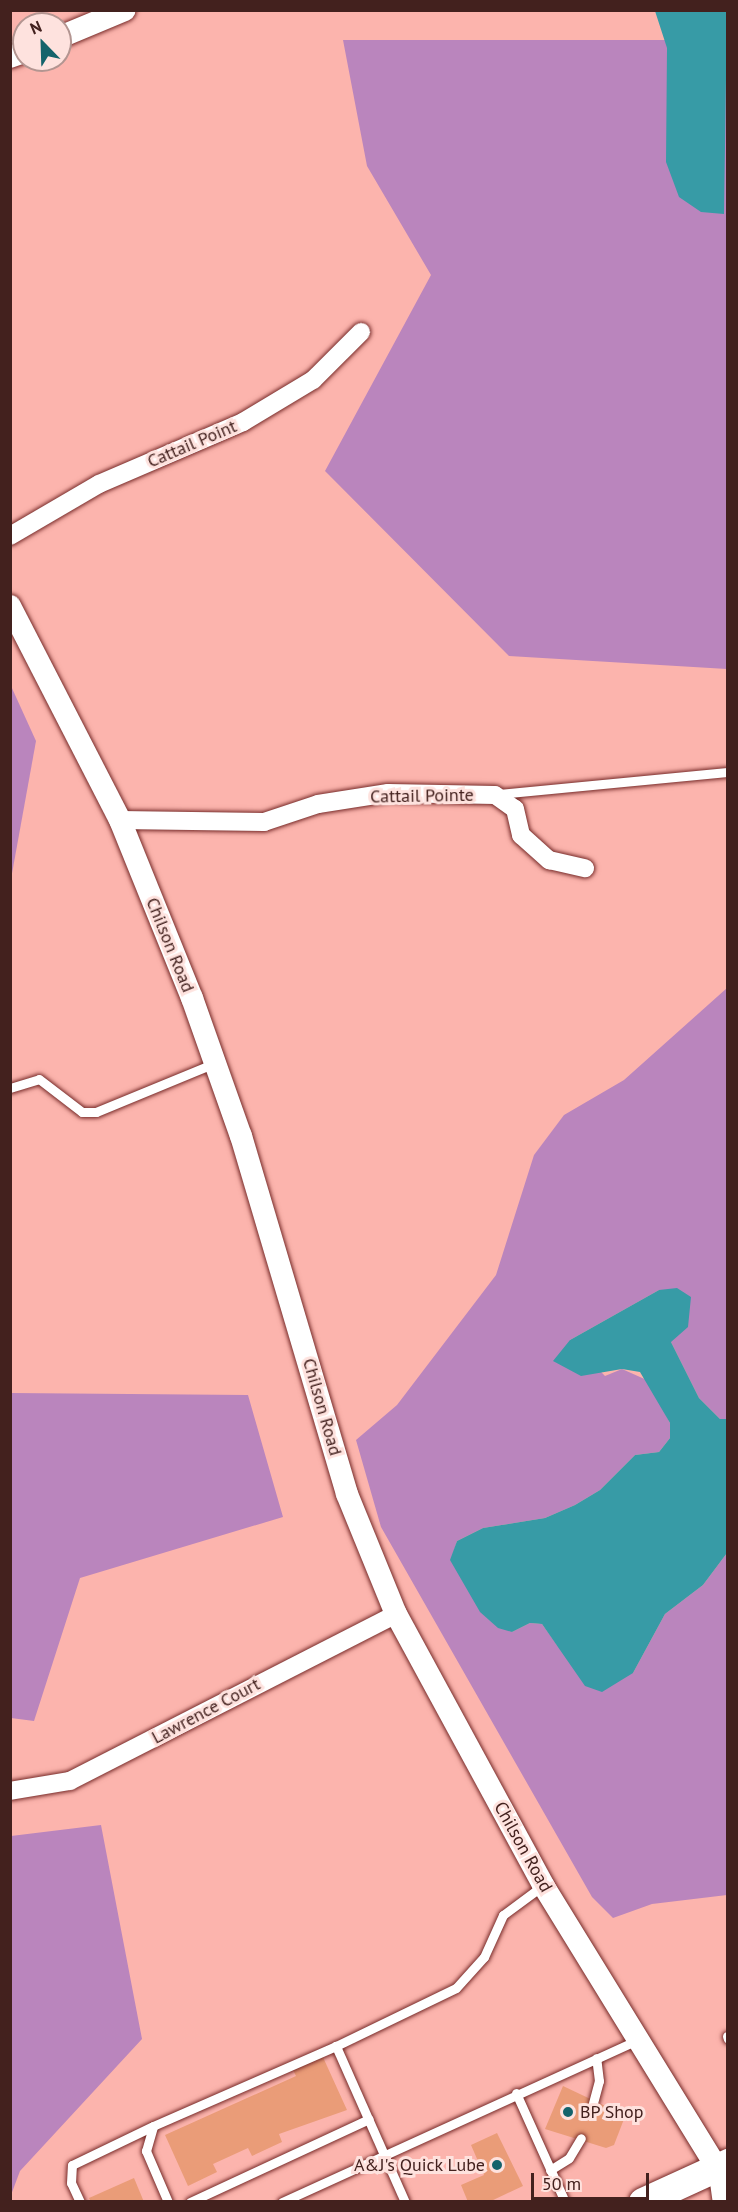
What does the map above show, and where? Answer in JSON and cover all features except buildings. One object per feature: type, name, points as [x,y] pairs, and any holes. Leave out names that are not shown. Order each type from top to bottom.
[{"type":"main road","points":[[643,2202],[724,2171]]},
{"type":"street","points":[[72,32],[125,10]]},
{"type":"street","name":"Cattail Point","points":[[10,536],[99,484],[243,422],[313,380],[361,332]]},
{"type":"street","name":"Chilson Road","points":[[10,606],[120,820],[215,1063],[347,1494],[396,1614],[543,1885],[637,2040],[724,2171]]},
{"type":"street","name":"Cattail Pointe","points":[[120,820],[264,822],[318,804],[388,793],[495,795],[515,809],[521,835],[549,860],[585,868]]},
{"type":"street","name":"Lawrence Court","points":[[10,1791],[70,1781],[396,1614]]},
{"type":"street","points":[[722,2202],[724,2171]]},
{"type":"lane","points":[[495,795],[728,772]]},
{"type":"lane","points":[[10,1088],[39,1079],[82,1112],[96,1112],[215,1063]]},
{"type":"lane","points":[[80,2202],[71,2183],[72,2164],[336,2046],[456,1988],[484,1957],[503,1916],[543,1885]]},
{"type":"lane","points":[[282,2202],[385,2153],[637,2040]]},
{"type":"lane","points":[[336,2046],[385,2153],[401,2200]]},
{"type":"lane","points":[[593,2103],[596,2058]]},
{"type":"lane","points":[[516,2094],[565,2202]]},
{"type":"lane","points":[[190,2202],[369,2119]]},
{"type":"lane","points":[[153,2126],[146,2151],[168,2202]]},
{"type":"lane","points":[[550,2170],[569,2158],[581,2138]]},
{"type":"shaded area","points":[[343,40],[727,40],[727,669],[509,656],[325,471],[431,275],[367,166]]},
{"type":"shaded area","points":[[11,686],[36,741],[11,879]]},
{"type":"shaded area","points":[[727,988],[727,1419],[720,1419],[699,1398],[671,1342],[659,1290],[570,1340],[605,1376],[622,1369],[649,1381],[670,1423],[670,1438],[659,1452],[635,1455],[600,1490],[575,1505],[545,1518],[483,1528],[457,1541],[451,1560],[512,1632],[530,1623],[542,1624],[557,1645],[633,1673],[665,1614],[703,1585],[727,1553],[727,1895],[652,1904],[613,1918],[592,1897],[381,1527],[356,1440],[397,1405],[496,1275],[534,1155],[564,1115],[624,1080]]},
{"type":"shaded area","points":[[11,1393],[248,1395],[283,1517],[80,1578],[34,1721],[11,1718]]},
{"type":"shaded area","points":[[101,1825],[142,2039],[20,2171],[11,2195],[11,1836]]},
{"type":"water","points":[[655,11],[727,11],[724,214],[701,212],[679,197],[666,162],[667,48]]},
{"type":"water","points":[[677,1288],[691,1297],[688,1327],[671,1342],[699,1398],[720,1419],[727,1419],[727,1553],[703,1585],[665,1614],[633,1673],[602,1692],[585,1686],[542,1624],[530,1623],[512,1632],[498,1628],[480,1612],[450,1560],[457,1541],[483,1528],[545,1518],[575,1505],[600,1490],[635,1455],[659,1452],[670,1438],[670,1423],[640,1372],[622,1369],[581,1376],[553,1361],[570,1340],[659,1290]]},
{"type":"place","name":"BP Shop","points":[[568,2112]]},
{"type":"place","name":"A&J's Quick Lube","points":[[497,2165]]}]
